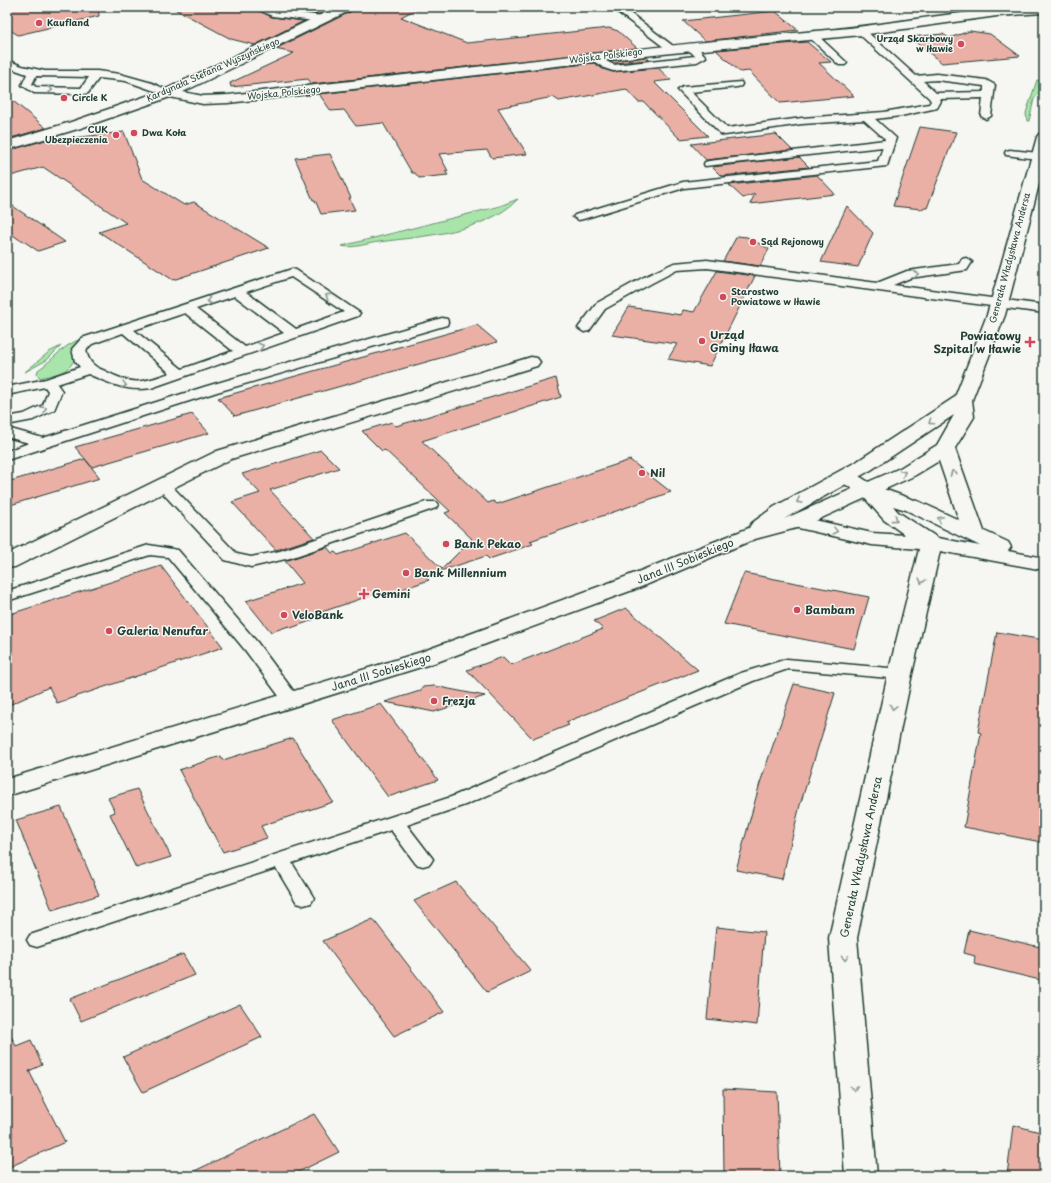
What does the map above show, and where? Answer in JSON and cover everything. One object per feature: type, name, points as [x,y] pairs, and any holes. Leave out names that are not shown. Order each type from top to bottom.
[{"type":"street","name":"Kardynała Stefana Wyszyńskiego","points":[[7,146],[76,125],[169,93],[347,7]]},
{"type":"street","name":"Wojska Polskiego","points":[[169,93],[203,100],[228,99],[672,49],[860,31],[1004,9],[1044,9]]},
{"type":"street","name":"Generała Władysława Andersa","points":[[868,490],[906,472],[945,449],[964,417],[963,400],[998,304],[1041,156],[1044,137]]},
{"type":"street","points":[[7,562],[224,455],[531,362]]},
{"type":"street","points":[[963,400],[878,458],[847,477],[868,490],[913,506],[975,536],[1039,563]]},
{"type":"street","points":[[945,449],[975,536]]},
{"type":"street","name":"Jana III Sobieskiego","points":[[748,535],[778,512],[847,477]]},
{"type":"street","points":[[868,490],[891,516],[932,543]]},
{"type":"street","name":"Jana III Sobieskiego","points":[[7,788],[429,657],[633,582],[748,535],[797,522],[868,490]]},
{"type":"street","points":[[797,522],[872,540],[932,543],[1039,563]]},
{"type":"street","name":"Generała Władysława Andersa","points":[[861,1176],[843,938],[900,674],[932,543]]},
{"type":"lane","points":[[258,7],[272,13],[323,19]]},
{"type":"lane","points":[[616,7],[672,49]]},
{"type":"lane","points":[[737,84],[683,90],[725,132],[802,121],[867,117],[918,110],[933,106],[936,101],[933,96],[860,31]]},
{"type":"lane","points":[[812,36],[842,63]]},
{"type":"lane","points":[[594,58],[613,68],[697,59],[701,57],[691,47]]},
{"type":"lane","points":[[7,63],[16,69],[33,72],[97,74],[124,78],[169,93]]},
{"type":"lane","points":[[33,72],[27,85],[34,90],[84,91],[97,74]]},
{"type":"lane","points":[[914,79],[937,77],[986,83],[990,85],[986,116]]},
{"type":"lane","points":[[933,96],[989,95]]},
{"type":"lane","points":[[580,217],[683,185],[883,164],[891,138],[867,117]]},
{"type":"lane","points":[[709,164],[889,143]]},
{"type":"lane","points":[[1010,153],[1041,156]]},
{"type":"lane","points":[[879,286],[907,276],[963,267],[966,262]]},
{"type":"lane","points":[[584,328],[601,306],[674,267],[707,264],[1044,309]]},
{"type":"lane","points":[[292,273],[354,312],[151,384],[129,387],[118,384],[104,375],[89,369],[82,361],[79,349],[87,341],[237,292],[292,273]]},
{"type":"lane","points":[[237,292],[294,334]]},
{"type":"lane","points":[[187,308],[243,352]]},
{"type":"lane","points":[[7,456],[212,389],[442,322]]},
{"type":"lane","points":[[124,328],[180,374]]},
{"type":"lane","points":[[7,391],[49,382],[89,369]]},
{"type":"lane","points":[[7,421],[28,417],[49,407],[55,391],[49,382]]},
{"type":"lane","points":[[7,432],[43,443]]},
{"type":"lane","points":[[163,485],[231,557],[252,562],[284,556],[431,505]]},
{"type":"lane","points":[[7,596],[149,550],[173,553],[251,646],[291,700]]},
{"type":"lane","points":[[37,940],[458,801],[747,677],[787,664],[900,674]]},
{"type":"lane","points":[[395,822],[423,859]]},
{"type":"lane","points":[[282,860],[304,898]]},
{"type":"green space","points":[[1037,80],[1044,81],[1044,87],[1034,99],[1029,121],[1027,121],[1026,113]]},
{"type":"green space","points":[[518,199],[489,219],[453,231],[355,246],[342,246],[500,206]]},
{"type":"green space","points":[[104,330],[107,332],[84,339],[72,363],[65,370],[40,378],[37,374],[38,370],[67,346]]},
{"type":"green space","points":[[61,346],[47,360],[25,372],[49,352]]},
{"type":"building","name":"Kaufland","points":[[7,7],[98,7],[99,16],[18,35],[7,28]]},
{"type":"building","points":[[171,7],[252,7],[272,17],[304,21],[255,45],[231,39]]},
{"type":"building","points":[[270,7],[334,7],[319,14]]},
{"type":"building","points":[[354,7],[420,7],[401,17],[467,43],[609,28],[618,31],[637,48],[312,84],[308,79],[231,87],[230,83],[294,53],[275,49],[352,11]]},
{"type":"building","points":[[775,11],[798,30],[705,41],[683,21]]},
{"type":"building","name":"Urząd Skarbowy w Iławie","points":[[970,31],[990,34],[1020,56],[942,63],[909,37],[943,34],[949,38]]},
{"type":"building","points":[[807,42],[831,62],[819,63],[854,96],[780,103],[749,71],[740,72],[716,50]]},
{"type":"building","points":[[647,57],[649,60],[614,63],[610,61]]},
{"type":"building","points":[[594,63],[603,69],[613,72],[658,68],[671,80],[654,82],[708,136],[680,139],[644,102],[638,102],[626,89],[559,101],[553,97],[498,108],[527,154],[492,158],[487,150],[439,154],[448,171],[445,171],[448,175],[419,178],[415,173],[412,173],[383,123],[356,126],[344,110],[331,111],[319,94]]},
{"type":"building","points":[[7,96],[46,128],[7,139]]},
{"type":"building","points":[[920,127],[956,132],[927,208],[922,209],[893,206]]},
{"type":"building","points":[[124,132],[142,179],[184,205],[194,202],[269,248],[173,280],[99,232],[126,223],[43,167],[7,177],[7,151],[49,139],[47,141]]},
{"type":"building","points":[[776,134],[792,150],[706,160],[691,144]]},
{"type":"building","points":[[330,154],[351,198],[349,198],[355,210],[321,214],[315,200],[313,200],[295,158]]},
{"type":"building","points":[[799,157],[809,167],[721,176],[712,167]]},
{"type":"building","points":[[817,175],[835,194],[750,204],[755,194],[743,198],[729,185]]},
{"type":"building","points":[[7,202],[65,242],[38,251],[20,240],[7,231]]},
{"type":"building","points":[[847,206],[873,233],[858,267],[821,262]]},
{"type":"building","points":[[737,236],[747,237],[769,249],[760,266],[723,261]]},
{"type":"building","points":[[717,271],[755,276],[710,366],[668,359],[677,344],[612,335],[629,307],[681,315],[683,310],[694,312]]},
{"type":"building","points":[[477,325],[497,342],[235,416],[218,398]]},
{"type":"building","points":[[556,378],[561,397],[422,441],[488,503],[493,501],[497,504],[630,460],[671,492],[530,541],[533,544],[489,559],[486,556],[425,576],[429,580],[380,597],[378,593],[310,616],[313,620],[291,628],[289,626],[271,632],[246,601],[303,583],[285,561],[327,547],[332,553],[335,552],[338,555],[405,533],[442,569],[472,539],[445,513],[450,511],[385,450],[382,451],[362,431],[392,422],[396,426]]},
{"type":"building","points":[[192,414],[209,433],[92,467],[75,447]]},
{"type":"building","points":[[321,450],[339,468],[270,490],[314,538],[276,550],[232,502],[260,493],[242,474]]},
{"type":"building","points":[[85,459],[100,478],[7,506],[7,482]]},
{"type":"building","name":"Galeria Nenufar","points":[[161,566],[223,647],[57,703],[49,687],[7,706],[7,615]]},
{"type":"building","name":"Bambam","points":[[744,573],[869,597],[854,649],[724,624]]},
{"type":"building","points":[[626,608],[698,670],[566,722],[569,725],[533,739],[467,670],[503,657],[511,665],[603,629],[594,621]]},
{"type":"building","points":[[997,632],[1044,640],[1044,816],[1041,842],[964,827],[981,733],[978,732]]},
{"type":"building","points":[[794,684],[835,693],[800,805],[782,879],[736,870],[760,783]]},
{"type":"building","points":[[434,686],[485,696],[434,712],[385,702],[420,691],[423,687]]},
{"type":"building","points":[[381,704],[438,780],[388,797],[332,720]]},
{"type":"building","points":[[293,738],[333,802],[261,826],[267,838],[223,852],[179,770],[221,756],[223,760]]},
{"type":"building","points":[[137,789],[171,857],[136,868],[110,814],[115,812],[108,798]]},
{"type":"building","points":[[61,807],[99,895],[52,910],[16,820]]},
{"type":"building","points":[[456,882],[531,971],[487,992],[414,901]]},
{"type":"building","points":[[373,919],[444,1012],[394,1036],[323,941]]},
{"type":"building","points":[[716,927],[764,932],[757,1025],[707,1019]]},
{"type":"building","points":[[969,930],[1044,948],[1044,981],[974,964],[975,956],[964,953]]},
{"type":"building","points":[[183,954],[195,975],[81,1021],[70,999]]},
{"type":"building","points":[[240,1004],[262,1037],[143,1092],[123,1057]]},
{"type":"building","points":[[7,1028],[16,1046],[31,1040],[42,1065],[29,1071],[65,1142],[7,1168]]},
{"type":"building","points":[[723,1089],[777,1092],[780,1176],[724,1176]]},
{"type":"building","points":[[314,1114],[339,1152],[290,1176],[184,1176]]},
{"type":"building","points":[[1013,1125],[1044,1133],[1044,1176],[1007,1176]]},
{"type":"place","name":"Kaufland","points":[[39,23]]},
{"type":"place","name":"Urząd Skarbowy w Iławie","points":[[961,44]]},
{"type":"place","name":"Circle K","points":[[64,98]]},
{"type":"place","name":"Dwa Koła","points":[[134,133]]},
{"type":"place","name":"CUK Ubezpieczenia","points":[[116,135]]},
{"type":"place","name":"Sąd Rejonowy","points":[[753,242]]},
{"type":"place","name":"Starostwo Powiatowe w Iławie","points":[[723,297]]},
{"type":"place","name":"Urząd Gminy Iława","points":[[702,341]]},
{"type":"place","name":"Powiatowy Szpital w Iławie","points":[[1030,342]]},
{"type":"place","name":"Nil","points":[[642,473]]},
{"type":"place","name":"Bank Pekao","points":[[446,544]]},
{"type":"place","name":"Bank Millennium","points":[[406,573]]},
{"type":"place","name":"Gemini","points":[[364,594]]},
{"type":"place","name":"Bambam","points":[[797,610]]},
{"type":"place","name":"VeloBank","points":[[284,615]]},
{"type":"place","name":"Galeria Nenufar","points":[[109,631]]},
{"type":"place","name":"Frezja","points":[[434,701]]}]
